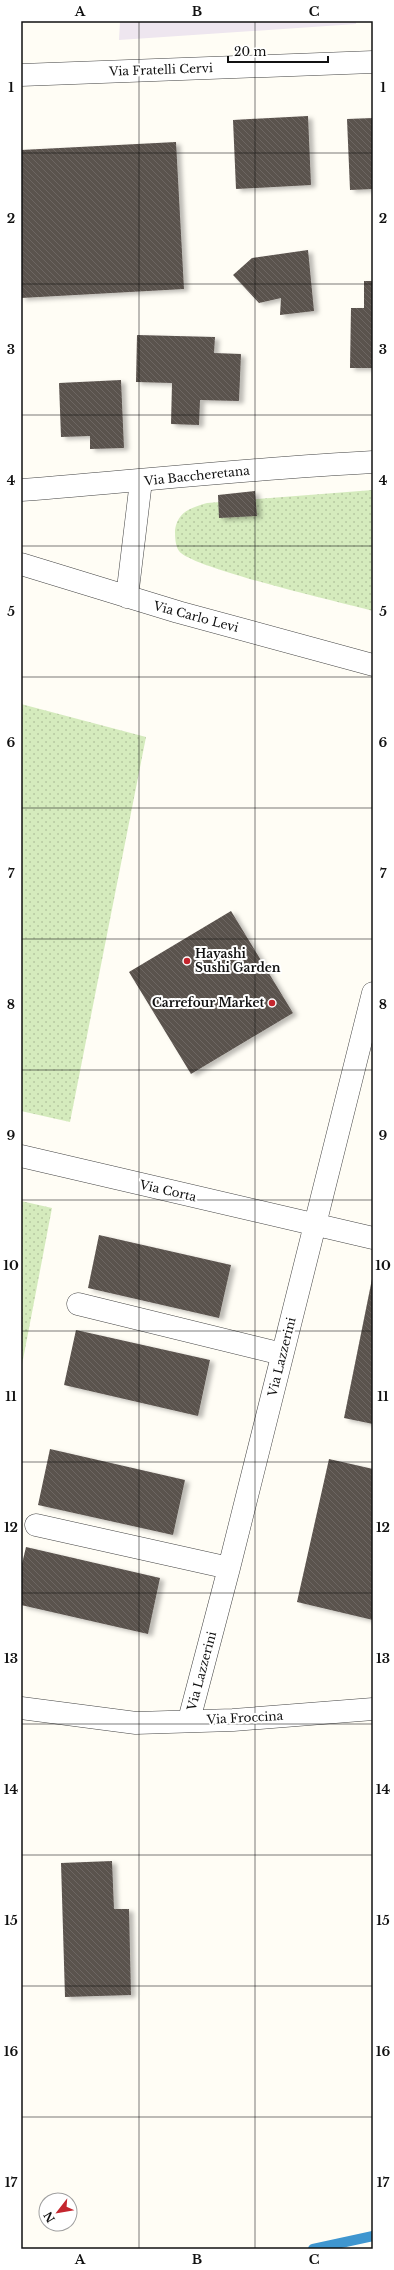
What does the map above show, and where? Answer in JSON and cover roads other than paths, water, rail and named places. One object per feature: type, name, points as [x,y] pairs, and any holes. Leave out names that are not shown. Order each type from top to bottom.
[{"type":"street","name":"Via Fratelli Cervi","points":[[21,76],[373,62]]},
{"type":"street","name":"Via Baccheretana","points":[[21,490],[141,481],[296,466],[373,462]]},
{"type":"street","points":[[127,597],[141,481]]},
{"type":"street","name":"Via Carlo Levi","points":[[21,564],[127,597],[373,665]]},
{"type":"street","name":"Via Lazzerini","points":[[189,1720],[316,1225],[373,993]]},
{"type":"street","name":"Via Corta","points":[[21,1156],[373,1238]]},
{"type":"street","points":[[78,1304],[282,1354]]},
{"type":"street","points":[[36,1525],[229,1568]]},
{"type":"street","name":"Via Froccina","points":[[21,1708],[136,1723],[189,1720],[232,1720],[373,1709]]},
{"type":"waterway","points":[[313,2249],[373,2236]]},
{"type":"place","name":"Hayashi Sushi Garden","points":[[187,961]]},
{"type":"place","name":"Carrefour Market","points":[[272,1003]]}]
